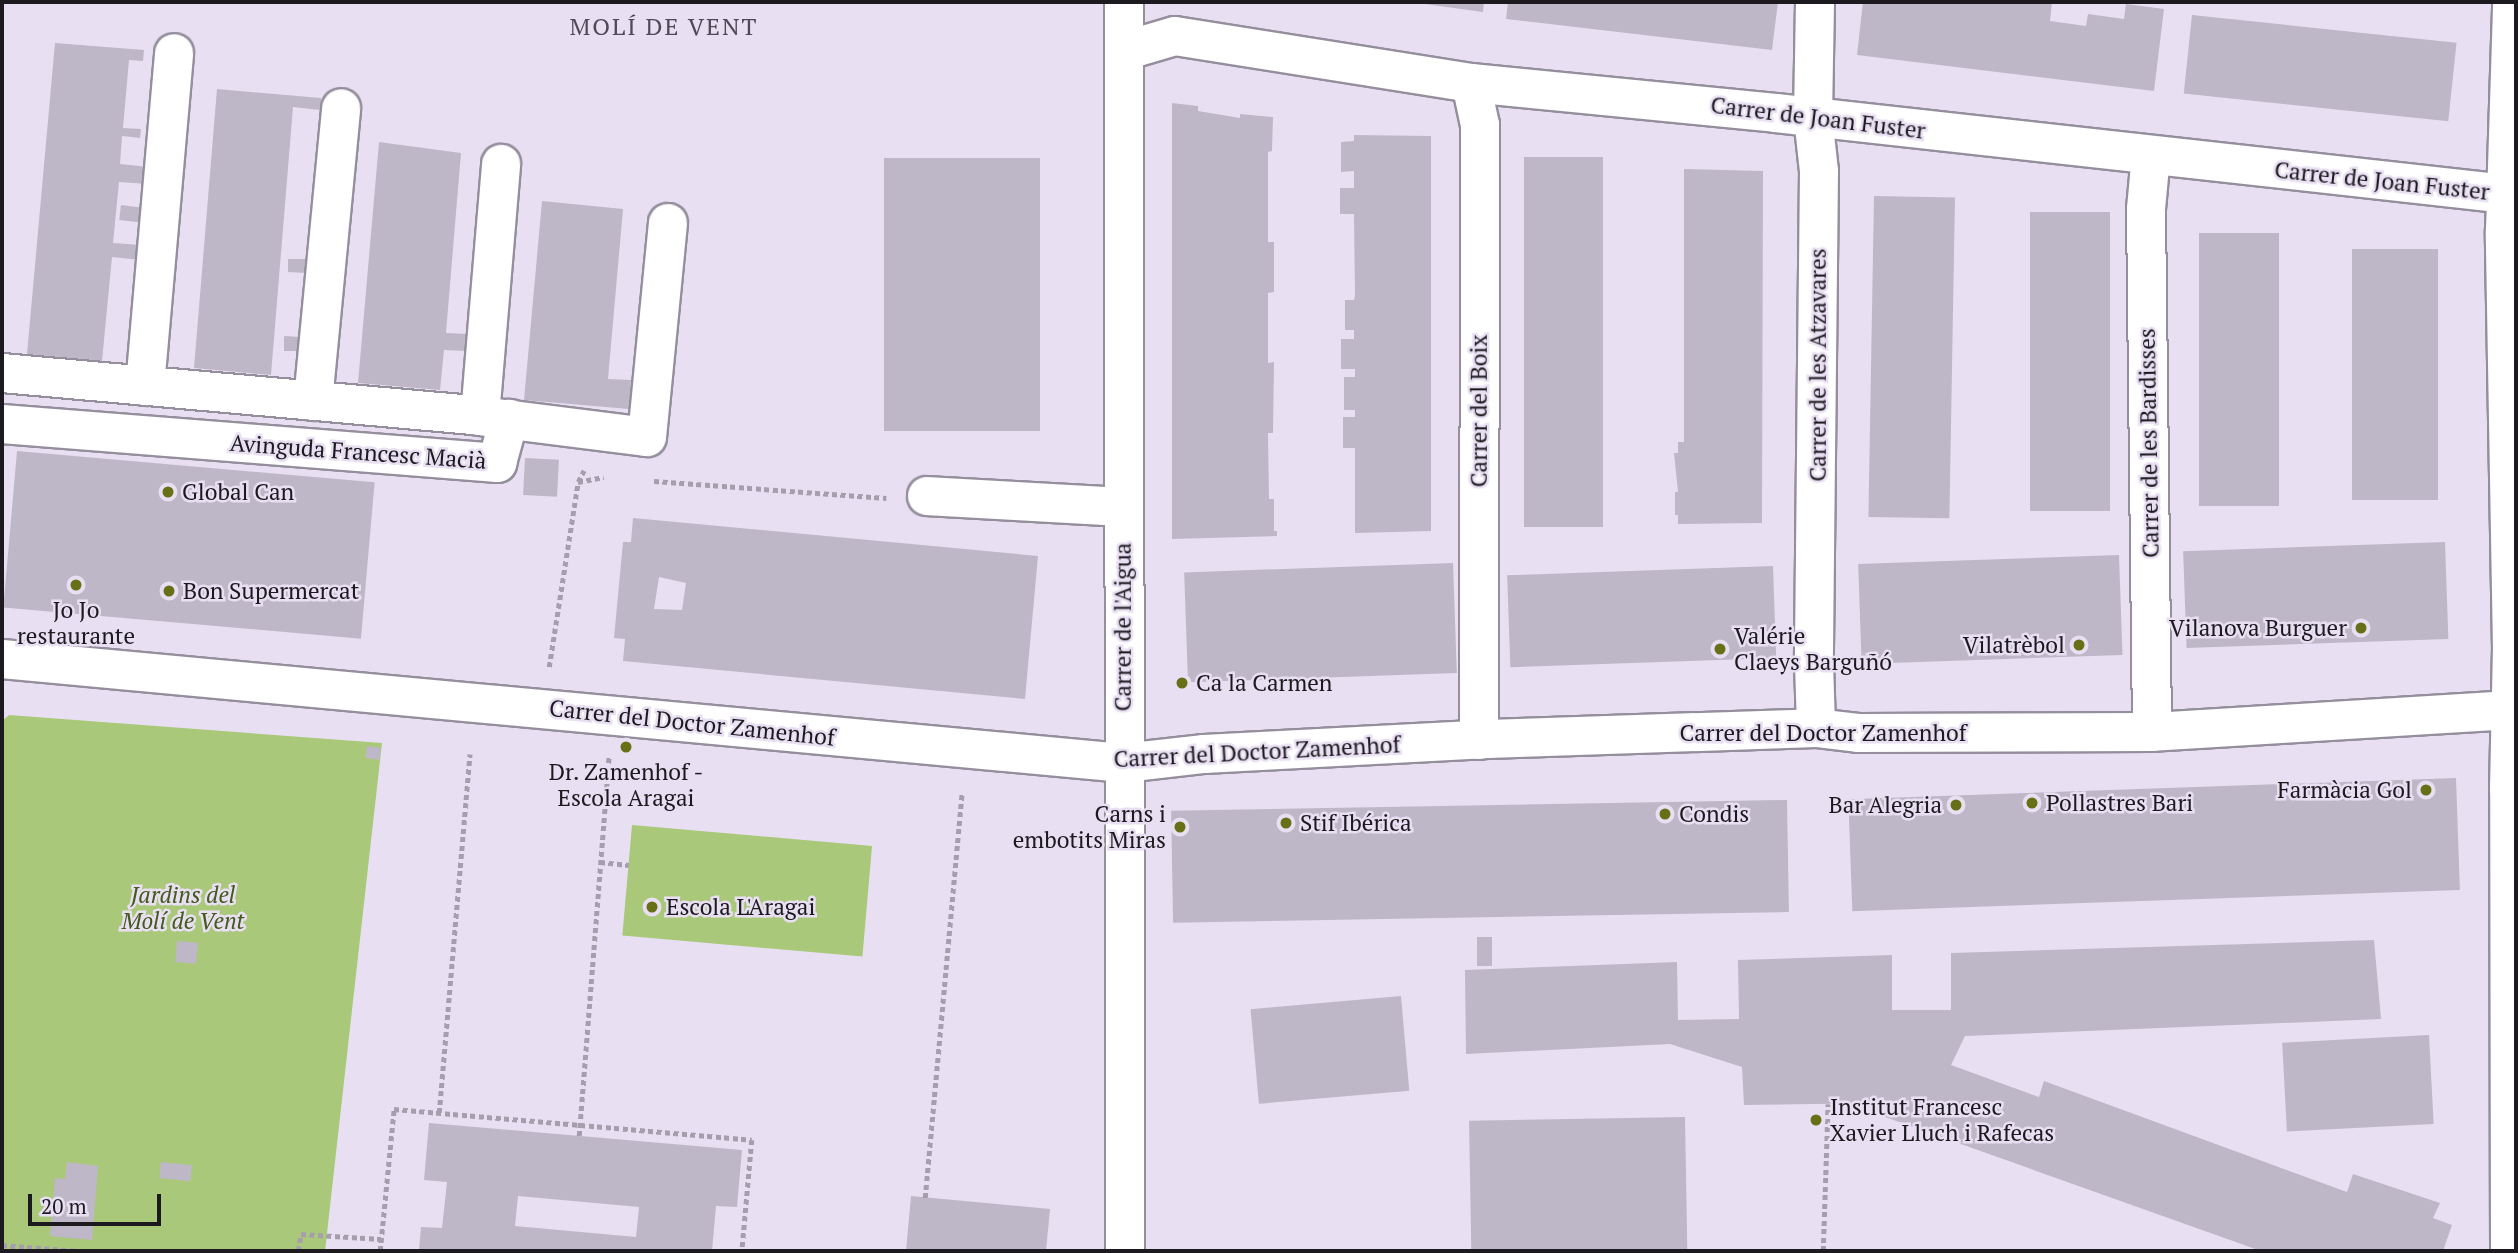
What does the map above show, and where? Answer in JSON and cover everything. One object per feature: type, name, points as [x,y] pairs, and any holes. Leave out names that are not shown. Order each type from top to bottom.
[{"type":"street","name":"Carrer de l'Aigua","points":[[1124,2],[1122,507],[1123,841],[1126,892],[1125,1251]]},
{"type":"street","name":"Carrer de les Atzavares","points":[[1815,2],[1813,117],[1819,171],[1814,663],[1816,728]]},
{"type":"street","points":[[2510,1251],[2513,710],[2505,231],[2512,195],[2512,2]]},
{"type":"street","name":"Carrer de Joan Fuster","points":[[1124,51],[1175,36],[1471,83],[1813,117],[2512,195]]},
{"type":"street","points":[[145,386],[174,53]]},
{"type":"street","name":"Carrer del Boix","points":[[1471,83],[1480,125],[1479,740]]},
{"type":"street","points":[[313,401],[341,108]]},
{"type":"street","name":"Carrer de les Bardisses","points":[[2151,155],[2146,209],[2152,732]]},
{"type":"street","points":[[501,164],[494,418],[647,437],[668,223]]},
{"type":"street","name":"Avinguda Francesc Macià","points":[[2,373],[494,418],[497,463],[2,424]]},
{"type":"street","points":[[913,498],[1122,507]]},
{"type":"street","name":"Carrer del Doctor Zamenhof","points":[[2,659],[1124,763],[1204,754],[1479,740],[1816,728],[1858,733],[2152,732],[2513,710]]},
{"type":"path","points":[[548,672],[578,482],[616,478]]},
{"type":"path","points":[[643,480],[913,498]]},
{"type":"path","points":[[579,1136],[609,753]]},
{"type":"path","points":[[439,1113],[470,754]]},
{"type":"path","points":[[925,1198],[962,794]]},
{"type":"path","points":[[600,862],[629,865]]},
{"type":"path","points":[[1823,1251],[1828,1104]]},
{"type":"path","points":[[380,1251],[394,1109],[752,1140],[743,1251]]},
{"type":"path","points":[[298,1251],[301,1234],[381,1239]]},
{"type":"path","points":[[2,1245],[79,1251]]},
{"type":"green space","name":"Jardins del Molí de Vent","points":[[9,715],[382,743],[325,1251],[2,1251],[2,721]]},
{"type":"green space","points":[[632,825],[872,846],[862,957],[622,936]]},
{"type":"building","points":[[1410,2],[1484,2],[1483,12]]},
{"type":"building","points":[[1508,2],[1778,2],[1772,50],[1506,19]]},
{"type":"building","points":[[1863,2],[2052,2],[2050,21],[2086,26],[2088,14],[2124,19],[2126,4],[2164,9],[2154,91],[1857,55]]},
{"type":"building","points":[[2192,15],[2457,43],[2448,121],[2184,94]]},
{"type":"building","points":[[55,43],[144,50],[143,61],[129,60],[123,128],[141,129],[140,138],[122,136],[120,164],[148,167],[147,184],[119,182],[113,243],[142,245],[140,260],[112,257],[102,361],[27,354]]},
{"type":"building","points":[[217,89],[321,98],[320,110],[293,107],[271,375],[194,368]]},
{"type":"building","points":[[1172,103],[1198,106],[1198,111],[1240,118],[1240,114],[1273,117],[1272,151],[1268,152],[1268,242],[1274,242],[1274,292],[1268,293],[1268,363],[1274,362],[1273,433],[1268,433],[1269,499],[1274,499],[1274,531],[1277,531],[1277,536],[1172,539]]},
{"type":"building","points":[[1354,135],[1431,136],[1431,531],[1355,533],[1355,448],[1343,448],[1343,417],[1355,417],[1355,410],[1344,410],[1344,377],[1355,377],[1355,369],[1341,369],[1341,339],[1354,339],[1354,330],[1345,330],[1345,300],[1354,300],[1355,296],[1354,214],[1340,214],[1340,188],[1354,188],[1354,171],[1341,172],[1341,142],[1354,141]]},
{"type":"building","points":[[379,142],[461,153],[446,333],[468,334],[467,351],[444,350],[440,390],[358,383]]},
{"type":"building","points":[[1524,157],[1603,157],[1603,527],[1524,527]]},
{"type":"building","points":[[884,158],[1040,158],[1040,431],[884,431]]},
{"type":"building","points":[[1684,169],[1763,171],[1762,523],[1678,524],[1678,515],[1675,515],[1675,492],[1678,492],[1674,453],[1678,453],[1678,442],[1684,442]]},
{"type":"building","points":[[1874,196],[1955,197],[1949,518],[1868,517]]},
{"type":"building","points":[[542,201],[623,209],[608,379],[631,380],[629,409],[524,400]]},
{"type":"building","points":[[121,205],[145,208],[143,223],[119,220]]},
{"type":"building","points":[[2030,212],[2110,212],[2110,511],[2030,511]]},
{"type":"building","points":[[2199,233],[2279,233],[2279,506],[2199,506]]},
{"type":"building","points":[[2352,249],[2438,249],[2438,500],[2352,500]]},
{"type":"building","points":[[288,259],[308,259],[306,273],[288,272]]},
{"type":"building","points":[[284,336],[301,337],[299,351],[284,351]]},
{"type":"building","points":[[17,451],[375,482],[361,639],[3,607]]},
{"type":"building","points":[[525,458],[559,460],[557,497],[523,495]]},
{"type":"building","points":[[633,518],[1038,556],[1025,699],[623,661],[625,639],[614,638],[623,542],[631,542]],"holes":[[[659,577],[686,583],[682,610],[654,609]]]},
{"type":"building","points":[[2445,542],[2448,639],[2187,648],[2183,551]]},
{"type":"building","points":[[2119,555],[2122,655],[1862,664],[1858,564]]},
{"type":"building","points":[[1453,563],[1457,673],[1188,682],[1184,572]]},
{"type":"building","points":[[1773,566],[1776,658],[1510,667],[1507,575]]},
{"type":"building","points":[[367,746],[381,748],[379,760],[365,758]]},
{"type":"building","points":[[2456,778],[2460,890],[1852,911],[1848,799]]},
{"type":"building","points":[[1787,800],[1789,912],[1173,923],[1171,811]]},
{"type":"building","points":[[1477,937],[1492,937],[1492,966],[1477,966]]},
{"type":"building","points":[[2374,940],[2381,1019],[1965,1036],[1951,1065],[2039,1097],[2044,1081],[2347,1192],[2353,1174],[2440,1203],[2433,1218],[2452,1225],[2443,1251],[2261,1251],[1885,1117],[1885,1103],[1744,1105],[1742,1067],[1670,1044],[1466,1054],[1465,970],[1677,962],[1678,1020],[1739,1019],[1738,960],[1892,955],[1892,1010],[1951,1010],[1951,953]]},
{"type":"building","points":[[177,941],[198,943],[196,964],[175,962]]},
{"type":"building","points":[[1401,996],[1409,1091],[1259,1104],[1251,1009]]},
{"type":"building","points":[[2429,1035],[2434,1124],[2287,1132],[2282,1043]]},
{"type":"building","points":[[1685,1117],[1687,1251],[1471,1251],[1469,1121]]},
{"type":"building","points":[[429,1123],[742,1150],[737,1207],[716,1206],[712,1251],[419,1251],[421,1227],[442,1228],[447,1182],[424,1180]],"holes":[[[518,1196],[639,1207],[636,1237],[515,1226]]]},
{"type":"building","points":[[67,1162],[98,1166],[92,1240],[50,1236],[55,1178],[65,1179]]},
{"type":"building","points":[[161,1162],[192,1165],[190,1181],[159,1178]]},
{"type":"building","points":[[911,1196],[1050,1209],[1046,1251],[906,1251]]},
{"type":"place","name":"Global Can","points":[[168,492]]},
{"type":"place","name":"Jo Jo restaurante","points":[[76,585]]},
{"type":"place","name":"Bon Supermercat","points":[[169,591]]},
{"type":"place","name":"Vilanova Burguer","points":[[2361,628]]},
{"type":"place","name":"Vilatrèbol","points":[[2079,645]]},
{"type":"place","name":"Valérie Claeys Barguñó","points":[[1720,649]]},
{"type":"place","name":"Ca la Carmen","points":[[1182,683]]},
{"type":"place","name":"Dr. Zamenhof - Escola Aragai","points":[[626,747]]},
{"type":"place","name":"Farmàcia Gol","points":[[2426,790]]},
{"type":"place","name":"Pollastres Bari","points":[[2032,803]]},
{"type":"place","name":"Bar Alegria","points":[[1956,805]]},
{"type":"place","name":"Condis","points":[[1665,814]]},
{"type":"place","name":"Stif Ibérica","points":[[1286,823]]},
{"type":"place","name":"Carns i embotits Miras","points":[[1180,827]]},
{"type":"place","name":"Escola L'Aragai","points":[[652,907]]},
{"type":"place","name":"Institut Francesc Xavier Lluch i Rafecas","points":[[1816,1120]]},
{"type":"district","name":"MOLÍ DE VENT","points":[[664,27]]}]
